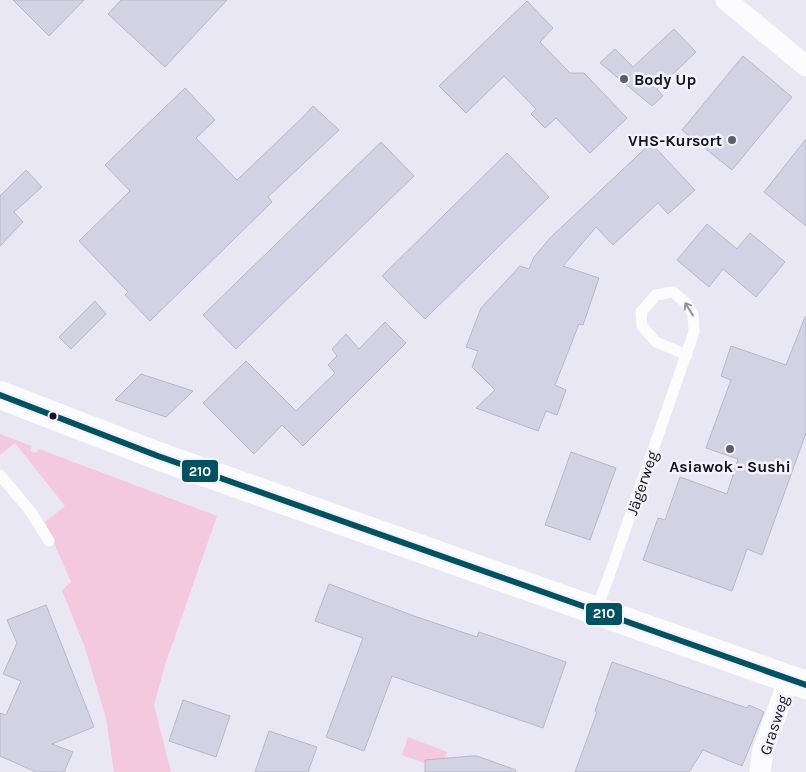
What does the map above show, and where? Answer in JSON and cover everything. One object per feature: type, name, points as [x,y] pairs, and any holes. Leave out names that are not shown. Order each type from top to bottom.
[{"type":"main road","points":[[0,395],[125,444],[798,682]]},
{"type":"street","points":[[726,0],[806,66]]},
{"type":"street","name":"Grasweg","points":[[760,772],[763,750],[798,682]]},
{"type":"lane","name":"Jägerweg","points":[[595,611],[605,587],[687,355],[694,332],[694,314],[686,303],[673,292],[656,295],[641,312],[642,326],[656,342],[687,355]]},
{"type":"lane","points":[[0,474],[31,512],[49,541]]},
{"type":"shaded area","points":[[0,434],[32,446],[30,451],[36,453],[39,449],[217,516],[165,665],[154,705],[171,772],[114,772],[106,718],[85,648],[62,590],[71,582],[45,522],[65,506],[15,443],[0,455]]},
{"type":"shaded area","points":[[408,737],[447,752],[441,769],[402,755]]},
{"type":"building","points":[[13,0],[84,0],[49,36]]},
{"type":"building","points":[[121,0],[227,0],[165,67],[108,14]]},
{"type":"building","points":[[527,1],[553,28],[540,42],[570,73],[584,73],[627,118],[590,153],[556,118],[545,128],[531,114],[536,109],[504,76],[466,113],[439,86]]},
{"type":"building","points":[[674,29],[696,52],[657,89],[663,96],[652,106],[600,63],[615,49],[633,67]]},
{"type":"building","points":[[743,56],[792,97],[732,170],[682,130]]},
{"type":"building","points":[[185,88],[215,120],[196,138],[237,180],[313,106],[339,130],[268,197],[272,202],[150,321],[125,295],[128,292],[79,241],[130,191],[105,165]]},
{"type":"building","points":[[806,139],[806,226],[764,192]]},
{"type":"building","points":[[381,142],[414,176],[236,349],[203,315]]},
{"type":"building","points":[[651,143],[695,190],[668,214],[658,203],[613,245],[596,227],[563,266],[599,278],[583,325],[579,324],[555,385],[566,390],[557,415],[546,411],[538,431],[476,408],[495,390],[472,367],[478,351],[466,347],[481,308],[520,266],[529,269],[534,257],[550,238]]},
{"type":"building","points":[[507,153],[549,197],[425,319],[382,276]]},
{"type":"building","points":[[26,170],[42,187],[14,212],[23,222],[0,246],[0,196]]},
{"type":"building","points":[[707,224],[737,249],[750,233],[785,262],[756,297],[723,269],[709,287],[677,260]]},
{"type":"building","points":[[95,301],[106,314],[71,349],[59,337]]},
{"type":"building","points":[[805,317],[806,433],[762,555],[747,549],[732,591],[643,560],[658,518],[665,520],[680,477],[727,494],[738,459],[706,448],[731,380],[721,376],[731,346],[786,365]]},
{"type":"building","points":[[385,322],[406,343],[303,446],[282,425],[254,454],[203,403],[246,361],[296,411],[335,373],[328,365],[337,356],[332,349],[346,334],[359,349]]},
{"type":"building","points":[[141,374],[193,391],[166,417],[115,400]]},
{"type":"building","points":[[571,452],[616,468],[590,540],[545,525]]},
{"type":"building","points":[[329,584],[477,637],[479,632],[566,662],[543,728],[392,676],[364,751],[326,737],[363,638],[315,621]]},
{"type":"building","points":[[46,605],[94,727],[52,744],[73,752],[64,772],[36,772],[0,756],[0,713],[6,715],[21,681],[3,674],[17,643],[7,620]]},
{"type":"building","points":[[612,662],[747,708],[749,705],[764,712],[742,766],[703,750],[689,772],[575,772],[597,712],[595,711]]},
{"type":"building","points":[[183,700],[230,716],[216,757],[169,741]]},
{"type":"building","points":[[269,731],[317,747],[308,772],[255,772]]},
{"type":"building","points":[[477,756],[516,770],[515,772],[425,772],[425,760]]},
{"type":"transit line","name":"210","points":[[0,395],[158,456],[806,685]]},
{"type":"place","name":"Body Up","points":[[624,79]]},
{"type":"place","name":"VHS-Kursort","points":[[732,140]]},
{"type":"place","name":"Asiawok - Sushi","points":[[730,449]]}]
